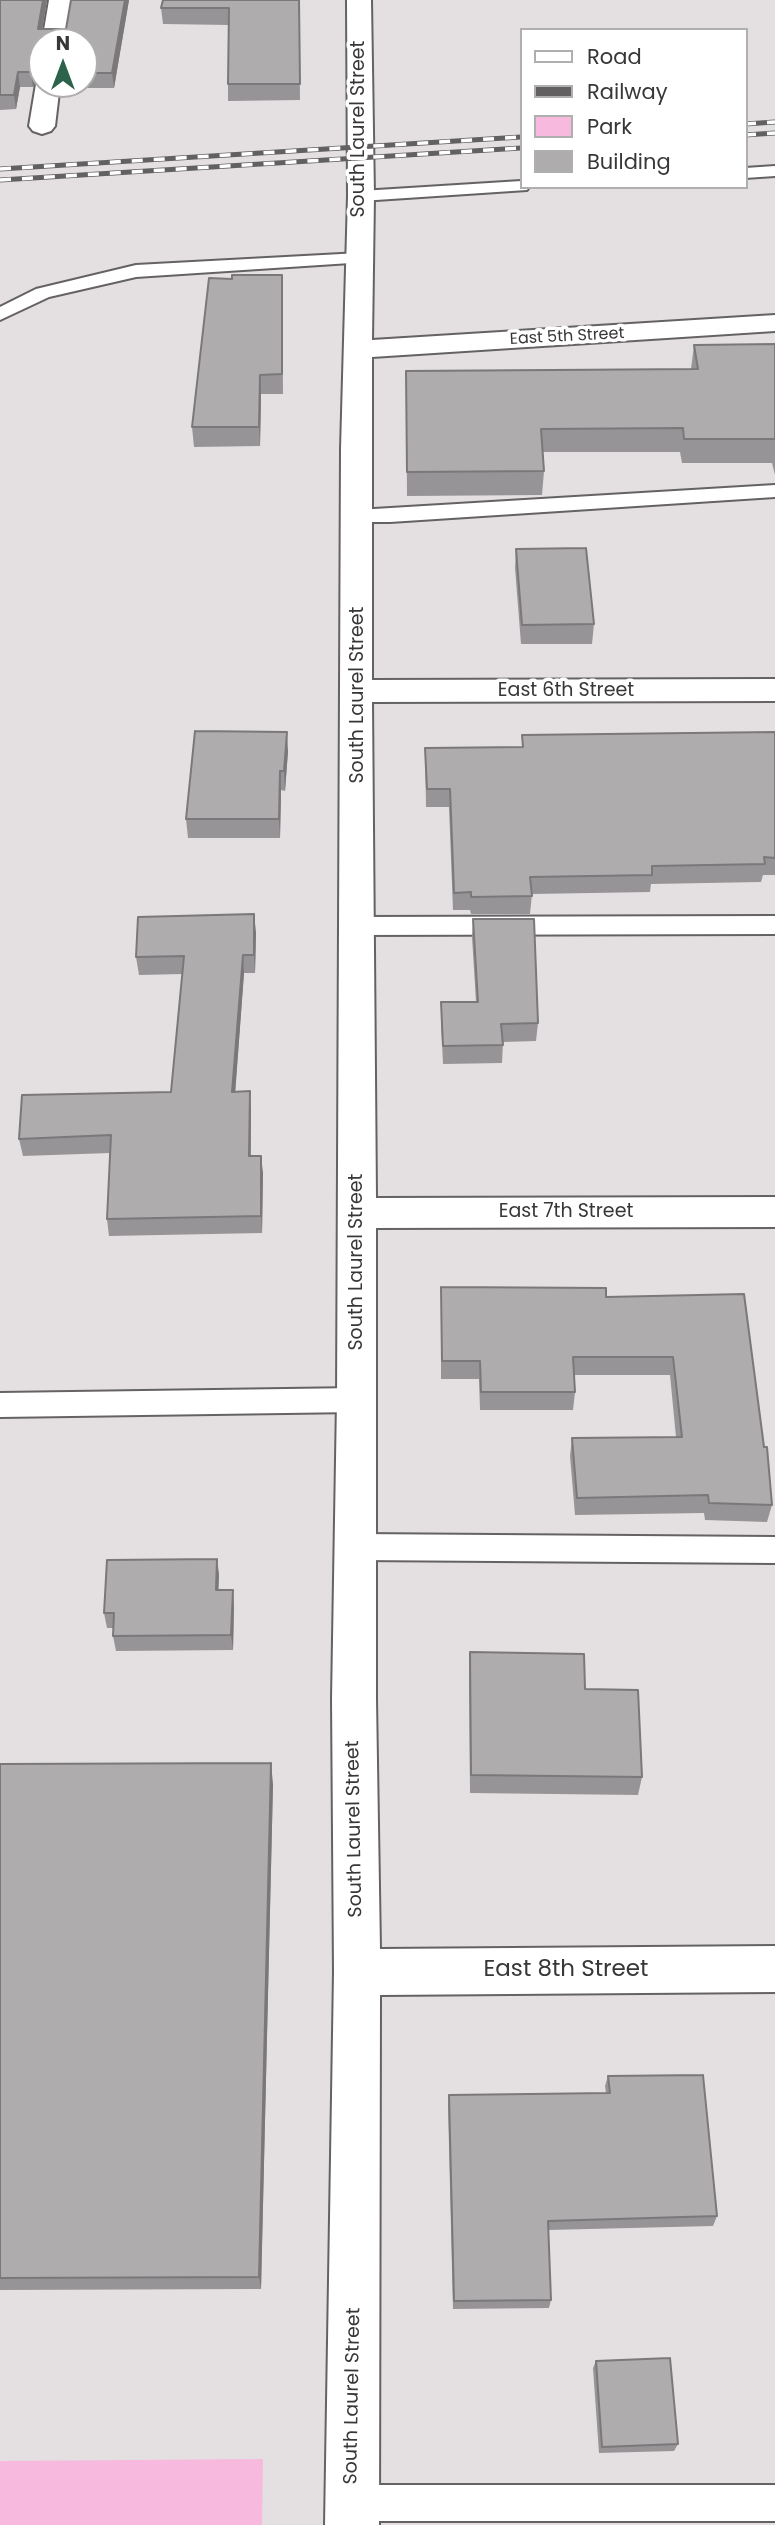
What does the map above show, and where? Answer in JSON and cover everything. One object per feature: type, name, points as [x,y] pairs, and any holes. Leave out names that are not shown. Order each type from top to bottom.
[{"type":"street","points":[[56,28],[61,0]]},
{"type":"street","name":"South Laurel Street","points":[[352,2514],[357,1972],[354,1699],[357,1400],[357,516],[361,196],[359,0]]},
{"type":"street","points":[[41,126],[46,98]]},
{"type":"street","name":"East 5th Street","points":[[359,349],[775,323]]},
{"type":"street","name":"East 6th Street","points":[[358,691],[775,690]]},
{"type":"street","name":"East 7th Street","points":[[356,1213],[775,1212]]},
{"type":"street","name":"East 8th Street","points":[[357,1972],[775,1969]]},
{"type":"lane","points":[[747,173],[775,172]]},
{"type":"lane","points":[[361,196],[520,186]]},
{"type":"lane","points":[[0,314],[43,293],[136,271],[360,258]]},
{"type":"lane","points":[[357,516],[775,491]]},
{"type":"lane","points":[[357,926],[775,925]]},
{"type":"lane","points":[[0,1405],[357,1400]]},
{"type":"lane","points":[[356,1547],[775,1550]]},
{"type":"lane","points":[[352,2514],[775,2503]]},
{"type":"green space","points":[[263,2459],[262,2525],[0,2525],[0,2461]]},
{"type":"building","points":[[0,0],[43,0],[38,28],[28,28],[28,72],[18,72],[14,95],[0,95]]},
{"type":"building","points":[[71,0],[125,0],[112,73],[98,73],[98,28],[66,28]]},
{"type":"building","points":[[163,0],[299,0],[300,84],[228,84],[229,8],[161,8]]},
{"type":"building","points":[[232,275],[282,275],[282,374],[260,375],[259,427],[192,427],[209,278],[232,279]]},
{"type":"building","points":[[775,344],[775,439],[684,439],[683,428],[541,429],[544,471],[407,472],[406,371],[698,369],[694,345]]},
{"type":"building","points":[[586,548],[594,624],[522,625],[516,549]]},
{"type":"building","points":[[195,731],[287,732],[284,771],[280,771],[279,819],[186,819]]},
{"type":"building","points":[[775,732],[775,858],[764,857],[765,864],[652,866],[652,875],[530,877],[532,896],[471,897],[471,892],[454,893],[450,789],[427,789],[425,748],[523,747],[522,735]]},
{"type":"building","points":[[254,914],[254,955],[243,955],[232,1092],[250,1091],[249,1156],[261,1156],[261,1216],[107,1219],[111,1135],[19,1139],[22,1095],[171,1092],[184,956],[136,957],[138,917]]},
{"type":"building","points":[[473,919],[534,919],[538,1023],[501,1024],[503,1045],[443,1046],[441,1002],[478,1002]]},
{"type":"building","points":[[441,1287],[606,1288],[606,1297],[744,1294],[764,1447],[767,1447],[772,1505],[709,1503],[708,1495],[577,1498],[572,1438],[682,1437],[673,1357],[573,1357],[575,1392],[481,1392],[480,1361],[442,1361]]},
{"type":"building","points":[[217,1559],[216,1590],[233,1590],[231,1635],[113,1636],[114,1613],[104,1613],[107,1560]]},
{"type":"building","points":[[470,1652],[584,1654],[585,1689],[638,1690],[642,1777],[471,1775]]},
{"type":"building","points":[[271,1763],[259,2277],[0,2278],[0,1764]]},
{"type":"building","points":[[703,2075],[717,2216],[548,2221],[551,2300],[454,2301],[449,2095],[610,2093],[608,2076]]},
{"type":"building","points":[[670,2358],[678,2444],[602,2447],[596,2361]]},
{"type":"railway","points":[[747,124],[775,122]]},
{"type":"railway","points":[[747,135],[775,133]]},
{"type":"railway","points":[[0,169],[520,137]]},
{"type":"railway","points":[[0,180],[520,148]]}]
